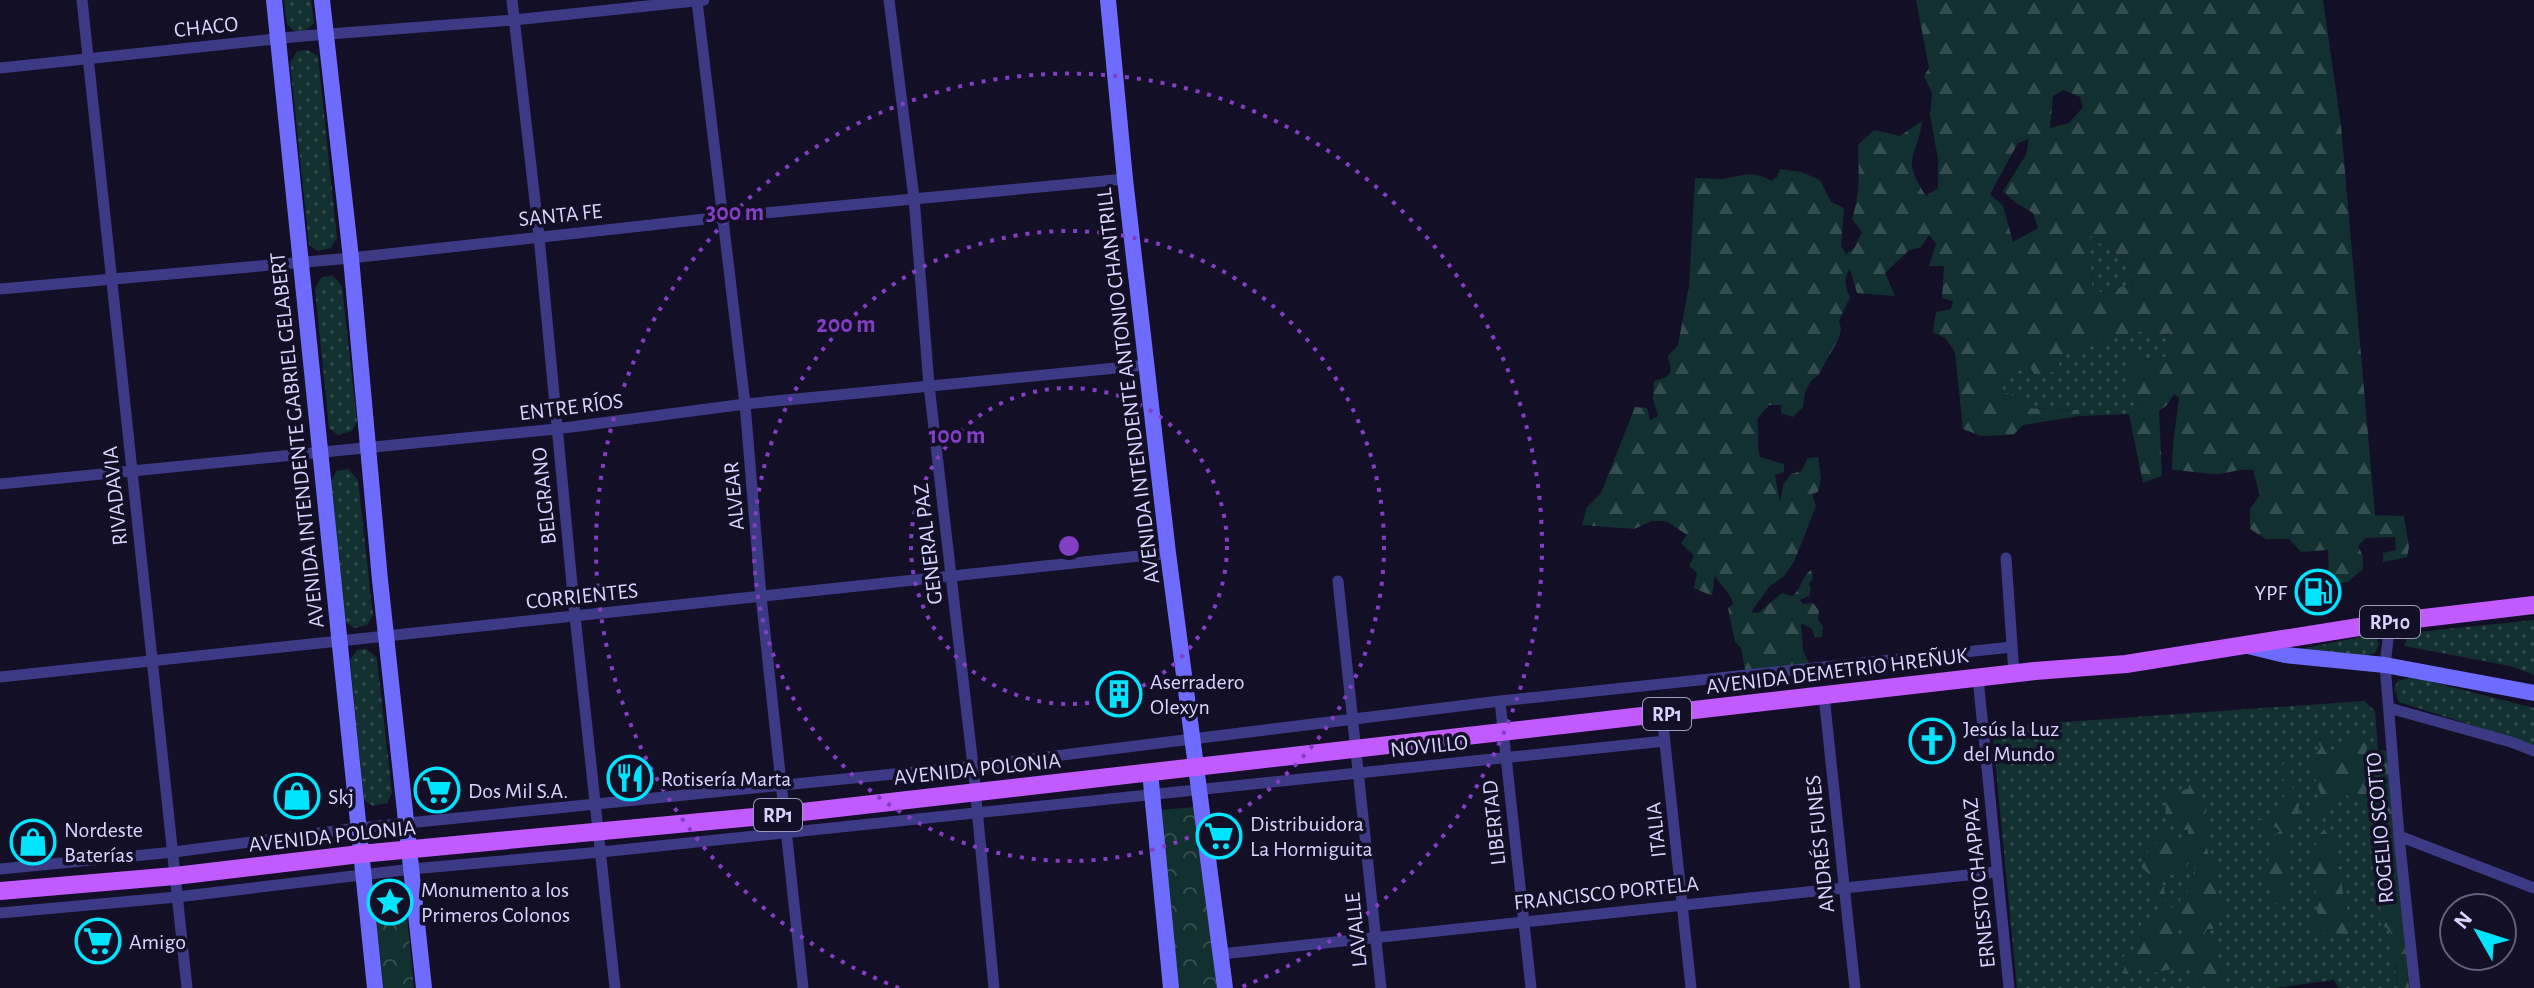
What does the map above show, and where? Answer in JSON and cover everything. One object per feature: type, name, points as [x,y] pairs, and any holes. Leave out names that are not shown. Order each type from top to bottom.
[{"type":"main road","name":"AVENIDA INTENDENTE GABRIEL GELABERT","points":[[274,0],[375,988]]},
{"type":"main road","points":[[322,0],[370,447],[385,635],[424,988]]},
{"type":"main road","name":"AVENIDA INTENDENTE ANTONIO CHANTRILL","points":[[1108,0],[1125,179],[1168,553],[1225,988]]},
{"type":"main road","name":"RP10","points":[[2246,646],[2390,622],[2534,605]]},
{"type":"main road","name":"RP1","points":[[2246,646],[2285,655],[2385,665],[2534,693]]},
{"type":"main road","name":"AVENIDA DEMETRIO HREÑUK","points":[[1194,766],[2126,664],[2246,646]]},
{"type":"main road","name":"AVENIDA POLONIA","points":[[0,891],[175,876],[360,854],[411,860],[600,831],[786,822],[975,792],[1194,766]]},
{"type":"main road","points":[[1150,772],[1171,988]]},
{"type":"street","name":"RIVADAVIA","points":[[82,0],[114,278],[131,471],[187,988]]},
{"type":"street","name":"BELGRANO","points":[[512,0],[615,988]]},
{"type":"street","name":"CHACO","points":[[0,68],[279,38],[514,20],[704,0]]},
{"type":"street","name":"GENERAL PAZ","points":[[889,0],[914,198],[929,385],[973,766],[994,988]]},
{"type":"street","name":"ALVEAR","points":[[697,1],[745,404],[761,596],[803,988]]},
{"type":"street","name":"SANTA FE","points":[[0,289],[351,258],[723,217],[1125,179]]},
{"type":"street","name":"ENTRE RÍOS","points":[[0,484],[556,429],[745,404],[1147,365]]},
{"type":"street","name":"CORRIENTES","points":[[0,677],[1168,553]]},
{"type":"street","points":[[2006,558],[2014,674]]},
{"type":"street","name":"LAVALLE","points":[[1338,581],[1381,988]]},
{"type":"street","name":"ROGELIO SCOTTO","points":[[2390,622],[2385,665],[2415,988]]},
{"type":"street","points":[[0,869],[174,852],[408,822],[973,766],[1500,701],[2012,647]]},
{"type":"street","name":"ERNESTO CHAPPAZ","points":[[1978,678],[2009,988]]},
{"type":"street","name":"ANDRÉS FUNES","points":[[1824,696],[1855,988]]},
{"type":"street","name":"LIBERTAD","points":[[1500,701],[1531,988]]},
{"type":"street","points":[[2389,708],[2534,751]]},
{"type":"street","name":"ITALIA","points":[[1662,715],[1691,988]]},
{"type":"street","name":"NOVILLO","points":[[1198,790],[1665,741]]},
{"type":"street","name":"AVENIDA POLONIA","points":[[0,913],[177,897],[362,875],[411,860],[601,852],[786,822],[976,814],[1198,790]]},
{"type":"street","points":[[2399,836],[2534,888]]},
{"type":"street","name":"FRANCISCO PORTELA","points":[[1221,954],[1996,872]]},
{"type":"green space","points":[[284,0],[311,0],[314,23],[305,31],[294,31],[287,24]]},
{"type":"green space","points":[[1916,0],[2323,0],[2341,126],[2375,515],[2404,516],[2409,547],[2407,557],[2383,562],[2383,553],[2396,550],[2395,537],[2366,538],[2358,546],[2363,556],[2363,569],[2348,582],[2338,584],[2329,573],[2328,550],[2301,552],[2289,539],[2266,539],[2250,529],[2250,509],[2260,495],[2253,470],[2216,474],[2172,470],[2179,398],[2174,394],[2159,411],[2162,476],[2143,483],[2129,414],[2139,404],[2122,389],[2130,370],[2123,351],[2133,350],[2147,360],[2170,356],[2169,333],[2154,339],[2141,331],[2068,353],[2059,358],[2059,370],[2036,377],[2030,367],[2003,377],[2002,391],[2016,397],[2026,408],[2079,410],[2080,416],[2023,425],[2013,435],[1981,436],[1963,429],[1955,352],[1946,339],[1933,332],[1936,312],[1951,309],[1953,301],[1942,298],[1944,266],[1929,266],[1936,244],[1929,235],[1921,247],[1908,251],[1885,273],[1895,296],[1857,293],[1850,269],[1846,283],[1850,297],[1839,321],[1839,338],[1805,392],[1803,407],[1793,417],[1781,413],[1781,405],[1769,405],[1757,419],[1760,457],[1784,464],[1784,472],[1775,475],[1780,502],[1783,485],[1791,474],[1801,471],[1808,458],[1818,457],[1821,478],[1818,492],[1812,494],[1816,506],[1794,562],[1784,576],[1769,587],[1751,612],[1758,613],[1782,593],[1792,596],[1811,570],[1813,578],[1809,584],[1809,596],[1800,600],[1803,604],[1813,603],[1823,626],[1822,637],[1815,638],[1812,629],[1801,623],[1803,651],[1810,665],[1776,673],[1768,683],[1747,680],[1728,608],[1733,604],[1730,596],[1715,576],[1712,596],[1694,588],[1697,573],[1689,566],[1694,556],[1681,543],[1687,535],[1666,521],[1652,521],[1634,529],[1582,525],[1587,507],[1601,493],[1635,407],[1647,408],[1650,420],[1658,416],[1653,399],[1654,381],[1667,377],[1671,371],[1668,356],[1678,345],[1689,286],[1695,178],[1752,175],[1771,181],[1780,169],[1801,172],[1820,180],[1831,202],[1844,208],[1841,246],[1846,254],[1854,248],[1862,232],[1852,219],[1858,192],[1858,145],[1874,130],[1900,136],[1922,121],[1912,165],[1926,196],[1938,188],[1938,159],[1930,115],[1932,93],[1924,76],[1929,68]],"holes":[[[2064,90],[2080,97],[2083,107],[2069,123],[2050,128],[2053,96]],[[2029,139],[2026,155],[2003,191],[2033,213],[2038,228],[2013,242],[2003,206],[1990,194],[2018,143]],[[2090,235],[2124,261],[2133,287],[2122,286],[2107,295],[2092,288]]]},
{"type":"green space","points":[[307,50],[318,56],[337,238],[331,248],[318,251],[309,245],[290,63],[297,51]]},
{"type":"green space","points":[[2089,234],[2123,261],[2133,287],[2122,286],[2107,295],[2092,288]]},
{"type":"green space","points":[[332,275],[342,286],[357,421],[352,431],[338,435],[329,428],[315,289],[321,278]]},
{"type":"green space","points":[[2142,331],[2154,339],[2170,333],[2171,356],[2147,360],[2133,350],[2130,376],[2123,389],[2139,404],[2129,414],[2080,416],[2079,410],[2026,408],[2016,397],[2002,391],[2003,376],[2112,337]]},
{"type":"green space","points":[[348,469],[358,480],[373,615],[367,625],[354,628],[345,622],[331,482],[336,471]]},
{"type":"green space","points":[[2534,620],[2534,675],[2510,666],[2405,646],[2408,633]]},
{"type":"green space","points":[[2375,634],[2379,645],[2375,653],[2368,655],[2290,651]]},
{"type":"green space","points":[[366,649],[377,658],[392,793],[387,803],[373,806],[364,800],[350,660],[357,650]]},
{"type":"green space","points":[[2412,677],[2534,708],[2534,745],[2399,702],[2394,688],[2398,681]]},
{"type":"green space","points":[[2364,701],[2375,711],[2397,988],[2338,988],[2334,980],[2275,988],[2017,988],[1992,727]]},
{"type":"green space","points":[[2326,734],[2332,744],[2330,750],[2351,735],[2361,738],[2368,745],[2366,751],[2371,760],[2364,786],[2372,786],[2379,750],[2386,751],[2393,797],[2409,988],[2397,988],[2396,967],[2390,954],[2391,932],[2380,923],[2382,879],[2372,864],[2375,844],[2382,834],[2379,828],[2373,834],[2366,826],[2368,803],[2362,798],[2353,801],[2346,794],[2341,796],[2321,822],[2312,809],[2314,799],[2321,795],[2313,765],[2321,747],[2317,742],[2321,735]]},
{"type":"green space","points":[[2285,762],[2291,767],[2289,784],[2297,795],[2299,806],[2294,832],[2288,835],[2287,881],[2284,886],[2289,892],[2289,900],[2279,904],[2272,902],[2273,892],[2262,875],[2270,856],[2270,842],[2280,831],[2271,824],[2270,830],[2262,832],[2256,829],[2257,822],[2276,811],[2283,801],[2285,790],[2282,788],[2284,779],[2281,768]]},
{"type":"green space","points":[[2197,776],[2201,781],[2193,798],[2203,800],[2207,810],[2198,820],[2207,823],[2207,849],[2217,877],[2217,900],[2223,909],[2219,924],[2214,929],[2207,929],[2203,937],[2217,945],[2216,963],[2224,973],[2228,988],[2206,988],[2205,984],[2194,981],[2196,976],[2202,976],[2186,966],[2153,973],[2143,970],[2144,963],[2136,963],[2129,978],[2125,975],[2123,958],[2126,953],[2132,954],[2139,940],[2137,933],[2142,922],[2155,919],[2160,905],[2152,899],[2155,884],[2164,885],[2166,906],[2175,908],[2171,916],[2176,926],[2174,937],[2181,939],[2191,930],[2178,918],[2180,900],[2197,880],[2193,873],[2198,860],[2193,859],[2180,871],[2155,879],[2141,867],[2144,855],[2164,834],[2183,840],[2188,836],[2188,830],[2177,830],[2172,825],[2165,809],[2170,793],[2188,789],[2191,779]]},
{"type":"green space","points":[[1196,807],[1217,988],[1177,988],[1159,810]]},
{"type":"green space","points":[[2328,826],[2332,831],[2336,866],[2342,871],[2349,926],[2348,934],[2315,936],[2312,927],[2318,918],[2315,894],[2319,883],[2312,876],[2314,855],[2316,842]]},
{"type":"green space","points":[[404,886],[414,988],[381,988],[370,889]]},
{"type":"place","name":"YPF","points":[[2318,592]]},
{"type":"place","name":"Aserradero Olexyn","points":[[1119,694]]},
{"type":"place","name":"Jesús la Luz del Mundo","points":[[1932,741]]},
{"type":"place","name":"Rotisería Marta","points":[[630,778]]},
{"type":"place","name":"Dos Mil S.A.","points":[[437,790]]},
{"type":"place","name":"Skj","points":[[297,796]]},
{"type":"place","name":"Distribuidora La Hormiguita","points":[[1219,836]]},
{"type":"place","name":"Nordeste Baterías","points":[[33,842]]},
{"type":"place","name":"Monumento a los Primeros Colonos","points":[[390,902]]},
{"type":"place","name":"Amigo","points":[[98,941]]}]
